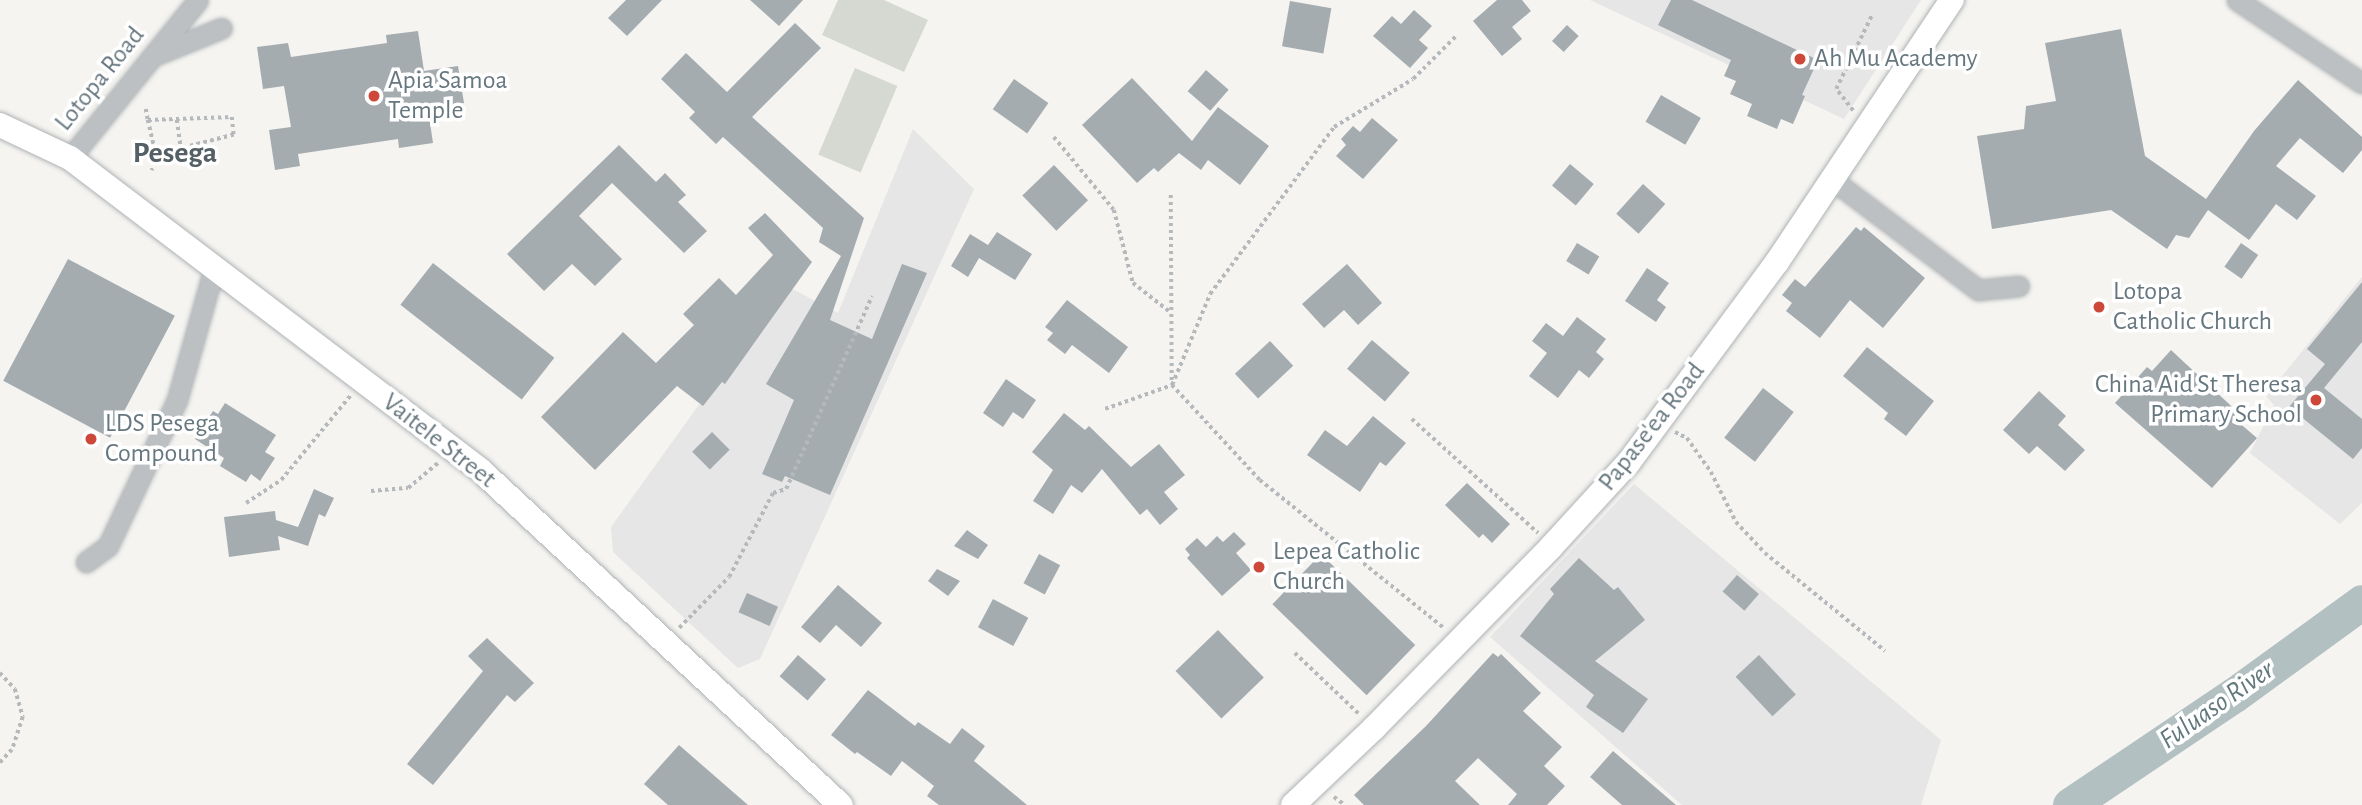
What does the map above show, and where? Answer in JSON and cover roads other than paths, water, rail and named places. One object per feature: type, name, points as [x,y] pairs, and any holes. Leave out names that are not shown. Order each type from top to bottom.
[{"type":"main road","name":"Papase'ea Road","points":[[1293,805],[1552,547],[1629,462],[1728,331],[1833,181],[1952,0]]},
{"type":"main road","name":"Vaitele Street","points":[[0,125],[69,158],[479,469],[841,805]]},
{"type":"street","name":"Lotopa Road","points":[[69,158],[198,0]]},
{"type":"street","points":[[2237,0],[2362,83]]},
{"type":"street","points":[[152,57],[222,29]]},
{"type":"street","points":[[1833,181],[1978,290],[2019,286]]},
{"type":"street","points":[[86,562],[108,546],[177,400],[214,268]]},
{"type":"waterway","name":"Fuluaso River","points":[[2070,805],[2234,695],[2362,602]]},
{"type":"place","name":"Ah Mu Academy","points":[[1800,59]]},
{"type":"place","name":"Apia Samoa Temple","points":[[374,96]]},
{"type":"place","name":"Lotopa Catholic Church","points":[[2099,307]]},
{"type":"place","name":"China Aid St Theresa Primary School","points":[[2316,400]]},
{"type":"place","name":"LDS Pesega Compound","points":[[91,439]]},
{"type":"place","name":"Lepea Catholic Church","points":[[1259,567]]},
{"type":"district","name":"Pesega","points":[[175,153]]}]
